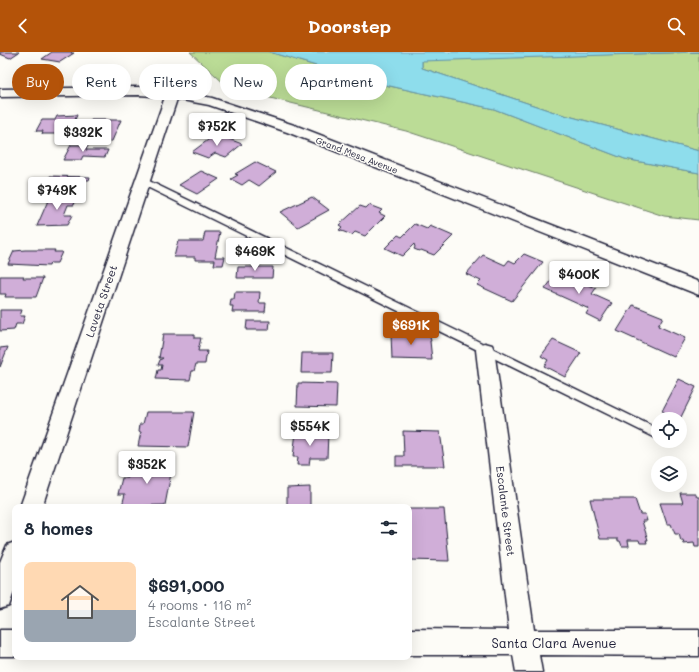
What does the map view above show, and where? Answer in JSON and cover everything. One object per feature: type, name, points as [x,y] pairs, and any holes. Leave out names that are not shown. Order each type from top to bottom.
[{"type":"street","name":"Grand Mesa Avenue","points":[[0,93],[139,91]]},
{"type":"street","name":"Laveta Street","points":[[32,504],[170,100]]},
{"type":"street","name":"Grand Mesa Avenue","points":[[202,100],[212,102],[292,130],[699,289]]},
{"type":"street","name":"Escalante Street","points":[[486,350],[529,672]]},
{"type":"street","points":[[0,597],[12,562]]},
{"type":"street","name":"Santa Clara Avenue","points":[[412,642],[699,643]]},
{"type":"street","points":[[0,643],[12,643]]},
{"type":"lane","points":[[142,181],[651,431]]},
{"type":"green space","points":[[190,52],[269,52],[310,64],[285,64],[285,100],[387,100],[387,85],[494,109],[625,159],[699,173],[699,220],[664,216],[406,131],[277,100],[277,64],[220,64],[220,80],[212,72],[212,64],[203,64]]},
{"type":"green space","points":[[699,52],[699,151],[557,113],[422,68],[422,60]]},
{"type":"water","points":[[269,52],[699,52],[422,61],[422,68],[557,113],[699,151],[699,173],[625,159],[494,109],[387,85],[387,64],[310,64]]},
{"type":"building","points":[[0,52],[19,52],[10,58],[0,54]]},
{"type":"building","points":[[52,52],[74,53],[60,62],[42,59]]},
{"type":"building","points":[[77,115],[69,134],[42,134],[43,131],[36,131],[42,120],[55,120],[57,116]]},
{"type":"building","points":[[91,120],[121,120],[112,141],[82,141],[82,139],[73,139],[79,127],[85,127],[87,124],[90,124]]},
{"type":"building","points":[[216,134],[242,144],[226,157],[215,153],[208,158],[192,152]]},
{"type":"building","points":[[71,145],[88,145],[86,150],[108,150],[105,157],[83,156],[81,160],[63,160]]},
{"type":"building","points":[[255,162],[276,172],[259,186],[249,180],[242,185],[231,179],[238,175],[235,174]]},
{"type":"building","points":[[201,171],[219,179],[197,194],[179,185]]},
{"type":"building","points":[[50,176],[90,177],[89,180],[85,180],[81,189],[51,189],[49,188],[50,186],[46,186]]},
{"type":"building","points":[[50,196],[77,196],[74,205],[68,205],[64,215],[72,215],[67,225],[37,226]]},
{"type":"building","points":[[312,197],[329,210],[298,227],[280,212]]},
{"type":"building","points":[[369,205],[382,210],[379,213],[385,216],[365,236],[355,232],[352,235],[339,230],[342,227],[339,225],[360,206],[366,208]]},
{"type":"building","points":[[415,224],[427,229],[430,226],[453,236],[434,255],[414,249],[414,244],[402,256],[385,248],[398,235],[402,237]]},
{"type":"building","points":[[205,232],[220,232],[215,257],[225,257],[223,265],[214,265],[215,260],[195,260],[195,257],[174,257],[178,241],[203,241]]},
{"type":"building","points":[[55,250],[54,252],[62,252],[57,263],[50,263],[49,266],[8,264],[14,251]]},
{"type":"building","points":[[524,254],[543,262],[512,301],[477,285],[481,281],[466,274],[483,255],[505,265],[509,260],[515,263]]},
{"type":"building","points":[[238,267],[273,267],[272,278],[237,278]]},
{"type":"building","points":[[558,272],[596,288],[592,294],[612,303],[600,321],[586,314],[589,309],[545,289]]},
{"type":"building","points":[[0,276],[43,278],[36,297],[5,297],[6,294],[0,294]]},
{"type":"building","points":[[235,292],[260,292],[259,303],[266,303],[265,312],[232,312],[233,306],[230,306],[231,299],[234,299]]},
{"type":"building","points":[[633,305],[663,317],[658,326],[685,338],[674,357],[617,331]]},
{"type":"building","points":[[0,310],[22,310],[20,316],[25,316],[22,324],[16,324],[14,330],[0,331]]},
{"type":"building","points":[[247,321],[270,321],[269,330],[246,330]]},
{"type":"building","points":[[429,333],[432,360],[392,359],[391,334]]},
{"type":"building","points":[[163,334],[194,334],[194,338],[201,338],[198,351],[207,351],[205,364],[196,364],[194,371],[192,371],[190,380],[156,379],[158,370],[161,370],[162,365],[158,365],[160,360],[163,358],[159,358]]},
{"type":"building","points":[[553,340],[581,353],[565,377],[544,366],[548,360],[541,356]]},
{"type":"building","points":[[8,347],[0,367],[0,348]]},
{"type":"building","points":[[302,353],[333,353],[332,373],[301,373]]},
{"type":"building","points":[[679,379],[696,387],[684,412],[662,411]]},
{"type":"building","points":[[298,383],[337,384],[336,407],[297,406]]},
{"type":"building","points":[[146,412],[194,412],[188,447],[138,446],[141,432],[139,432],[140,424],[143,424]]},
{"type":"building","points":[[403,431],[440,432],[445,466],[396,466],[396,456],[404,456]]},
{"type":"building","points":[[296,432],[328,433],[327,458],[310,458],[309,465],[297,465],[298,457],[293,457]]},
{"type":"building","points":[[173,463],[165,504],[122,504],[125,494],[118,494],[122,478],[128,478],[132,464]]},
{"type":"building","points":[[310,487],[310,504],[287,504],[287,488]]},
{"type":"building","points":[[680,493],[695,493],[697,497],[699,497],[699,547],[695,547],[694,543],[684,544],[683,541],[681,541],[679,534],[675,534],[671,524],[667,524],[660,503],[683,503]]},
{"type":"building","points":[[590,499],[635,499],[640,514],[645,514],[647,521],[642,521],[648,540],[646,540],[647,543],[640,543],[639,540],[628,540],[629,546],[622,546],[618,539],[600,539]]},
{"type":"building","points":[[412,509],[444,509],[449,561],[412,560]]}]
